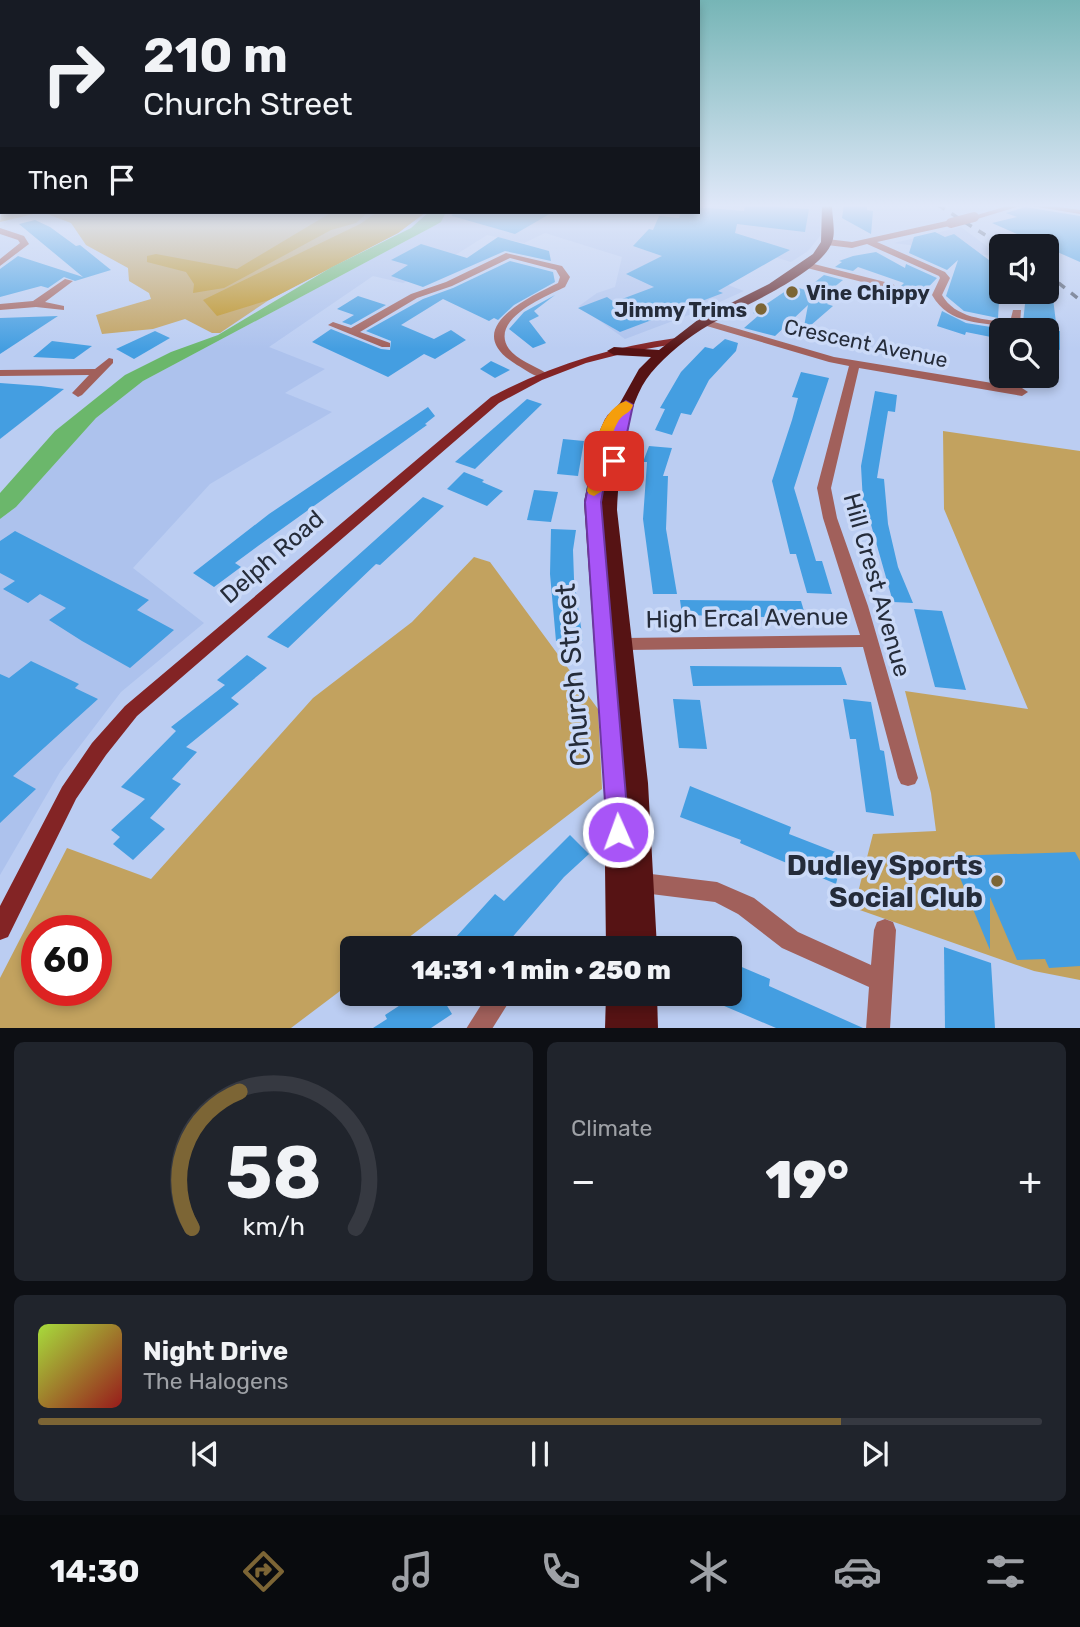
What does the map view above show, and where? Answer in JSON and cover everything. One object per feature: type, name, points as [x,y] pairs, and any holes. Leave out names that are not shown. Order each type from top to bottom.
[{"type":"main road","name":"Church Street","points":[[643,936],[643,883],[625,644],[608,510],[610,478],[626,405],[644,372],[676,341],[705,322],[773,287],[806,265],[817,253]]},
{"type":"main road","name":"Delph Road","points":[[0,929],[69,793],[99,748],[131,711],[469,419],[495,400],[542,375],[609,353],[676,341]]},
{"type":"main road","points":[[609,353],[662,354]]},
{"type":"main road","points":[[609,353],[627,355],[639,360],[644,372]]},
{"type":"main road","name":"Church Street","points":[[620,936],[616,785],[593,502],[605,437],[612,419],[626,405]]},
{"type":"main road","points":[[620,1006],[620,1028]]},
{"type":"main road","points":[[643,1006],[643,1028]]},
{"type":"street","points":[[894,253],[942,274],[944,278],[937,295],[940,305],[950,311],[989,322]]},
{"type":"street","points":[[352,332],[414,296],[449,284],[509,255],[521,256],[559,268],[565,277],[562,285],[511,312],[502,323],[501,346],[508,354],[542,375]]},
{"type":"street","points":[[806,265],[890,286]]},
{"type":"street","points":[[36,304],[68,281]]},
{"type":"street","points":[[0,307],[36,304],[60,308]]},
{"type":"street","points":[[1016,318],[1017,312]]},
{"type":"street","name":"Crescent Avenue","points":[[705,322],[855,363],[1022,392]]},
{"type":"street","points":[[333,325],[386,345]]},
{"type":"street","points":[[78,393],[109,361]]},
{"type":"street","name":"Hill Crest Avenue","points":[[855,363],[824,488],[830,518],[870,640],[908,778]]},
{"type":"street","points":[[0,373],[99,372]]},
{"type":"street","name":"High Ercal Avenue","points":[[625,644],[870,640]]},
{"type":"street","points":[[643,883],[717,892],[746,906],[790,940],[881,981]]},
{"type":"street","points":[[878,1028],[885,930]]},
{"type":"street","points":[[478,1028],[491,1006]]},
{"type":"shaded area","points":[[101,253],[360,253],[269,300],[220,333],[212,333],[185,319],[153,329],[102,334],[96,315],[151,299],[149,293],[129,281],[128,268]]},
{"type":"shaded area","points":[[264,253],[289,253],[224,288],[193,293],[194,284],[186,272],[147,262],[147,256],[156,254],[237,269]]},
{"type":"shaded area","points":[[300,253],[360,253],[269,300],[217,316],[203,300]]},
{"type":"shaded area","points":[[360,253],[383,253],[143,381],[96,418],[16,507],[0,519],[0,493],[55,431],[125,375],[171,352],[218,335]]},
{"type":"shaded area","points":[[383,253],[459,253],[430,271],[403,283],[373,276],[269,347],[325,369],[285,393],[332,412],[210,484],[133,568],[204,623],[121,692],[60,772],[0,875],[0,519],[16,507],[96,418],[143,381]]},
{"type":"shaded area","points":[[609,253],[805,253],[791,262],[762,253],[728,285],[744,291],[625,339],[579,306],[597,293],[615,287],[622,257]]},
{"type":"shaded area","points":[[943,431],[1080,451],[1080,980],[1034,971],[854,908],[873,834],[936,831],[931,793],[905,691],[1028,709],[944,509]]},
{"type":"shaded area","points":[[474,557],[490,562],[598,709],[602,789],[411,936],[340,936],[340,991],[291,1028],[0,1028],[0,978],[21,937],[21,1006],[112,1006],[112,915],[32,915],[67,848],[151,879],[313,698],[412,622]]},
{"type":"building","points":[[54,253],[90,253],[111,270],[75,281],[64,277],[48,288],[41,286],[0,297],[0,269],[18,256],[83,277]]},
{"type":"building","points":[[404,253],[450,253],[467,258],[474,253],[501,253],[423,287],[391,276],[408,265],[391,260]]},
{"type":"building","points":[[514,253],[549,253],[551,261]]},
{"type":"building","points":[[653,253],[785,253],[718,291],[723,293],[620,332],[578,308],[607,297],[614,302],[654,287],[626,274],[662,256]]},
{"type":"building","points":[[878,253],[905,268],[906,264],[937,278],[919,297],[896,291],[904,283],[858,267],[853,271],[835,267],[842,262],[839,261]]},
{"type":"building","points":[[909,253],[979,253],[989,260],[989,304],[999,304],[998,318],[964,311],[946,296],[958,260],[947,270]]},
{"type":"building","points":[[1060,253],[1080,253],[1080,262]]},
{"type":"building","points":[[510,261],[553,272],[555,282],[514,305],[498,320],[494,318],[489,321],[443,299],[401,325],[434,339],[451,330],[466,340],[435,359],[424,354],[388,377],[312,342],[331,329],[390,350],[391,341],[366,331],[423,299]]},
{"type":"building","points":[[824,275],[843,280],[823,296],[833,299],[827,304],[833,306],[803,332],[808,305],[775,336],[744,328],[759,315],[753,313],[793,286],[805,290]]},
{"type":"building","points":[[555,295],[534,311],[539,316],[529,321],[546,343],[533,348],[509,329],[524,312]]},
{"type":"building","points":[[358,296],[386,305],[351,325],[342,322],[354,315],[337,309]]},
{"type":"building","points":[[1025,304],[1054,304],[1055,318],[1023,318]]},
{"type":"building","points":[[942,311],[966,323],[989,327],[989,337],[966,332],[965,335],[937,326]]},
{"type":"building","points":[[58,316],[0,354],[0,318]]},
{"type":"building","points":[[155,331],[170,338],[134,359],[116,349]]},
{"type":"building","points":[[725,339],[738,343],[736,351],[709,380],[691,415],[681,413],[672,435],[655,430],[665,409],[660,408],[681,372],[705,347],[713,349]]},
{"type":"building","points":[[52,341],[92,346],[74,359],[33,357]]},
{"type":"building","points":[[491,361],[510,370],[495,378],[480,369]]},
{"type":"building","points":[[801,372],[829,378],[794,488],[816,561],[822,561],[832,594],[807,593],[796,554],[790,554],[772,481],[798,398],[792,397]]},
{"type":"building","points":[[0,383],[41,386],[64,389],[0,439]]},
{"type":"building","points":[[875,391],[897,395],[895,412],[888,411],[877,478],[884,479],[888,524],[898,567],[913,603],[893,602],[870,521],[864,520],[861,466]]},
{"type":"building","points":[[527,399],[542,404],[475,469],[455,462]]},
{"type":"building","points":[[428,407],[435,416],[425,424],[427,425],[235,563],[241,567],[214,587],[193,573],[269,514]]},
{"type":"building","points":[[563,439],[584,441],[578,476],[557,474]]},
{"type":"building","points":[[649,446],[672,448],[663,476],[668,476],[666,529],[677,594],[653,594],[643,519],[647,462],[643,462]]},
{"type":"building","points":[[464,472],[503,491],[487,506],[447,489]]},
{"type":"building","points":[[534,490],[558,492],[551,522],[527,520]]},
{"type":"building","points":[[423,497],[444,506],[380,565],[376,564],[288,648],[267,637]]},
{"type":"building","points":[[551,529],[576,530],[573,550],[574,579],[583,641],[556,641],[550,574]]},
{"type":"building","points":[[15,531],[149,600],[137,610],[174,630],[130,668],[82,641],[49,620],[66,608],[40,594],[28,603],[3,589],[15,581],[0,573],[0,541]]},
{"type":"building","points":[[680,600],[801,601],[806,618],[682,615]]},
{"type":"building","points":[[914,609],[942,611],[966,690],[935,687]]},
{"type":"building","points":[[247,655],[267,668],[231,698],[239,704],[186,747],[197,752],[172,779],[181,784],[150,818],[165,829],[133,860],[113,844],[120,837],[111,830],[145,799],[121,787],[176,731],[171,727],[225,685],[217,680]]},
{"type":"building","points":[[31,661],[79,684],[75,688],[98,699],[13,776],[36,789],[0,823],[0,674],[9,678]]},
{"type":"building","points":[[690,666],[841,667],[847,685],[693,686]]},
{"type":"building","points":[[673,699],[700,700],[707,749],[679,748]]},
{"type":"building","points":[[843,699],[871,702],[880,750],[884,751],[894,816],[866,812],[856,739],[850,739]]},
{"type":"building","points":[[690,786],[791,827],[789,834],[843,855],[836,884],[740,843],[741,840],[680,817]]},
{"type":"building","points":[[570,835],[589,854],[564,877],[513,936],[457,936],[495,894],[504,901]]},
{"type":"building","points":[[1075,852],[1080,861],[1080,966],[1049,968],[1045,959],[1017,960],[990,897],[990,950],[951,856]]},
{"type":"building","points":[[944,947],[991,963],[995,1028],[945,1028]]},
{"type":"building","points":[[742,967],[770,979],[769,986],[863,1028],[776,1028],[724,1006],[742,1006]]},
{"type":"building","points":[[399,1006],[447,1006],[452,1014],[431,1028],[373,1028],[387,1019],[385,1015]]},
{"type":"railway","points":[[1059,283],[1080,300]]},
{"type":"slow traffic","points":[[594,491],[605,437],[612,419],[626,405],[625,409]]},
{"type":"place","name":"Vine Chippy","points":[[792,292]]},
{"type":"place","name":"Jimmy Trims","points":[[761,309]]},
{"type":"place","name":"Dudley Sports Social Club","points":[[997,881]]},
{"type":"route","points":[[614,461],[626,405],[612,419],[605,437],[596,472],[593,502],[618,832]]}]
